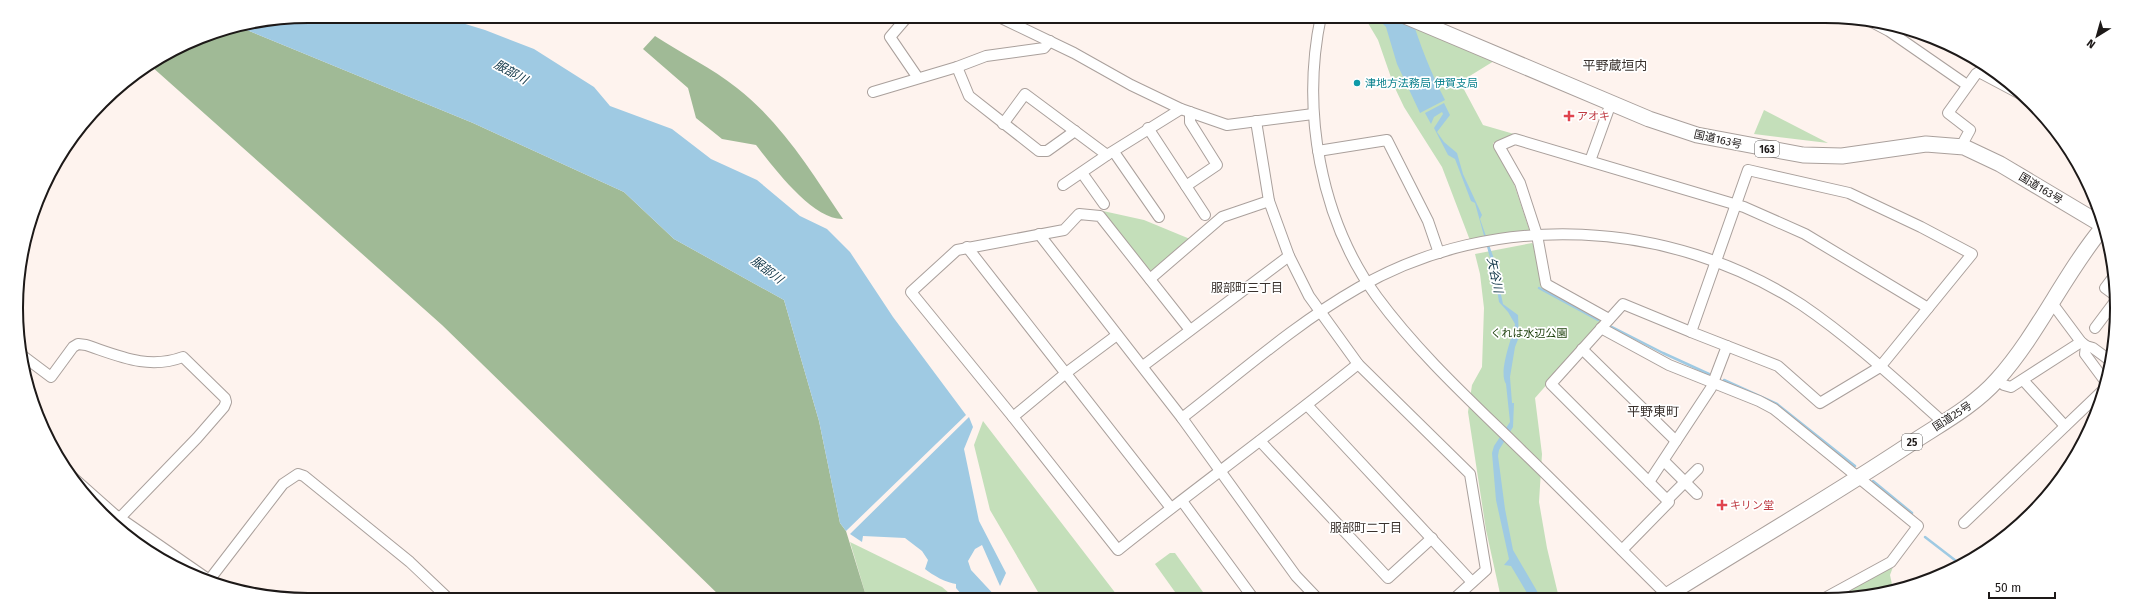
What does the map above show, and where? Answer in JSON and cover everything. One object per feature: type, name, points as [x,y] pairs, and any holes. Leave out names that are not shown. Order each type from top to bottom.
[{"type":"highway","name":"国道163号","points":[[1432,24],[1649,119],[1697,135],[1803,155],[1842,156],[1926,144],[1964,147],[2000,164],[2097,222]]},
{"type":"highway","name":"国道25号","points":[[1673,593],[1859,478],[1943,422],[1958,414],[1997,380],[2022,348],[2100,233]]},
{"type":"street","points":[[902,23],[890,37],[918,78]]},
{"type":"street","points":[[1012,23],[1050,41],[1131,85],[1185,110],[1227,125],[1313,114]]},
{"type":"street","points":[[1319,23],[1316,37],[1313,114],[1318,151],[1337,220],[1368,283],[1411,339],[1663,593]]},
{"type":"street","points":[[1886,29],[1967,85]]},
{"type":"street","points":[[873,92],[957,67],[986,56],[1044,48],[1050,41]]},
{"type":"street","points":[[957,67],[969,96],[1039,151],[1047,151],[1075,131]]},
{"type":"street","points":[[1964,147],[1964,141],[1970,130],[1948,114],[1967,85],[1980,72],[1997,81]]},
{"type":"street","points":[[1003,124],[1025,94],[1075,131],[1110,154],[1159,217]]},
{"type":"street","points":[[1590,161],[1612,103]]},
{"type":"street","points":[[1063,185],[1148,128],[1185,110]]},
{"type":"street","points":[[1185,110],[1190,122],[1217,166],[1186,186]]},
{"type":"street","points":[[1256,121],[1269,201],[1289,256],[1309,296],[1358,364],[1470,474],[1486,570],[1460,593]]},
{"type":"street","points":[[1148,128],[1205,215]]},
{"type":"street","points":[[1610,319],[1546,284],[1520,184],[1499,146],[1515,139],[1735,204],[1805,234],[1928,308]]},
{"type":"street","points":[[1318,151],[1386,140],[1428,221],[1439,254]]},
{"type":"street","points":[[1667,500],[1551,384],[1622,304],[1691,332],[1726,346],[1778,366],[1820,403],[1880,367],[1972,254],[1921,227],[1849,194],[1748,170],[1691,332]]},
{"type":"street","points":[[1082,173],[1104,204]]},
{"type":"street","points":[[1150,279],[1222,217],[1269,201]]},
{"type":"street","points":[[1190,330],[1100,216],[1079,214],[1064,230],[957,250],[911,292],[1013,417],[1118,550],[1358,364]]},
{"type":"street","points":[[1039,234],[1117,335],[1143,366],[1296,576],[1311,593]]},
{"type":"street","points":[[1182,418],[1320,312],[1368,283],[1405,266],[1439,254],[1480,243],[1533,235],[1599,235],[1657,244],[1715,261],[1748,275],[1801,305],[1880,367],[1943,422]]},
{"type":"street","points":[[967,247],[1171,508]]},
{"type":"street","points":[[1143,366],[1289,256]]},
{"type":"street","points":[[2109,283],[2105,288],[2109,291]]},
{"type":"street","points":[[2052,303],[2083,344],[2085,354],[2102,376]]},
{"type":"street","points":[[2095,328],[2110,308]]},
{"type":"street","points":[[1601,328],[1669,365],[1714,382],[1774,409],[1918,526],[1891,562],[1835,592]]},
{"type":"street","points":[[1013,417],[1066,373],[1117,335]]},
{"type":"street","points":[[27,359],[51,377],[73,347],[78,344],[86,345],[145,363],[164,363],[183,357],[225,398],[226,402],[224,407],[197,438],[117,520]]},
{"type":"street","points":[[2083,344],[2093,348],[2106,358]]},
{"type":"street","points":[[1997,380],[2004,385],[2011,387],[2083,344]]},
{"type":"street","points":[[1649,482],[1714,382],[1726,346]]},
{"type":"street","points":[[1582,349],[1676,441]]},
{"type":"street","points":[[2023,380],[2065,426]]},
{"type":"street","points":[[1964,523],[2096,397]]},
{"type":"street","points":[[1307,405],[1472,582]]},
{"type":"street","points":[[1260,441],[1388,578],[1432,538]]},
{"type":"street","points":[[1664,461],[1697,494]]},
{"type":"street","points":[[1622,550],[1669,502],[1667,500],[1698,469]]},
{"type":"street","points":[[212,576],[283,484],[298,474],[304,476],[398,553],[442,593]]},
{"type":"street","points":[[1182,501],[1249,593]]},
{"type":"street","points":[[129,529],[189,567]]},
{"type":"green space","points":[[1368,23],[1405,23],[1494,61],[1460,82],[1483,125],[1514,134],[1493,143],[1514,184],[1530,232],[1471,243],[1442,167],[1404,107],[1394,86],[1378,40]]},
{"type":"green space","points":[[246,30],[473,123],[624,192],[674,239],[784,300],[819,421],[840,523],[846,531],[865,593],[717,593],[442,325],[154,68],[182,52],[216,38]]},
{"type":"green space","points":[[655,36],[717,74],[737,88],[753,102],[795,149],[843,219],[831,217],[819,211],[807,202],[784,179],[756,145],[722,139],[696,118],[688,88],[643,49]]},
{"type":"green space","points":[[1764,110],[1828,143],[1754,134]]},
{"type":"green space","points":[[1103,211],[1144,220],[1190,239],[1154,271],[1149,271]]},
{"type":"green space","name":"くれは水辺公園","points":[[1532,243],[1535,246],[1542,287],[1601,319],[1601,323],[1535,398],[1542,454],[1539,502],[1547,548],[1558,593],[1500,593],[1486,530],[1468,412],[1472,385],[1482,367],[1484,308],[1480,274],[1475,254]]},
{"type":"green space","points":[[983,421],[1115,593],[1038,593],[990,510],[974,445]]},
{"type":"green space","points":[[850,542],[942,587],[949,593],[865,593]]},
{"type":"green space","points":[[1170,553],[1175,553],[1204,593],[1176,593],[1155,564]]},
{"type":"green space","points":[[1893,567],[1890,575],[1892,585],[1862,591],[1845,592]]},
{"type":"water","name":"服部川","points":[[308,23],[462,23],[485,30],[534,49],[594,87],[610,106],[672,129],[711,159],[757,180],[800,216],[827,229],[850,252],[893,317],[966,415],[846,531],[840,523],[819,421],[784,300],[674,239],[624,192],[473,123],[246,30],[271,25]]},
{"type":"water","points":[[1382,23],[1413,23],[1426,59],[1445,100],[1420,113],[1397,64],[1386,27]]},
{"type":"water","name":"矢谷川","points":[[1444,103],[1450,115],[1437,132],[1444,142],[1457,153],[1463,174],[1482,215],[1480,219],[1493,256],[1503,304],[1518,315],[1519,337],[1515,347],[1510,377],[1512,403],[1514,403],[1513,427],[1499,450],[1498,456],[1505,509],[1513,550],[1538,593],[1527,593],[1511,566],[1504,565],[1509,559],[1496,500],[1492,453],[1494,446],[1510,422],[1504,372],[1506,355],[1515,324],[1508,312],[1499,302],[1495,276],[1475,203],[1471,201],[1455,159],[1448,155],[1434,128],[1443,114],[1442,112],[1434,117],[1431,124],[1425,113]]},
{"type":"water","points":[[969,417],[973,427],[964,449],[979,521],[1006,573],[1000,586],[982,545],[975,549],[968,561],[971,570],[992,593],[960,593],[956,588],[956,584],[948,582],[925,569],[928,560],[922,551],[905,538],[863,536],[862,542],[850,534]]},
{"type":"waterway","points":[[1539,288],[1598,320]]},
{"type":"waterway","points":[[1612,327],[1709,374]]},
{"type":"waterway","points":[[1724,380],[1777,404],[1855,466]]},
{"type":"waterway","points":[[1873,481],[1912,513]]},
{"type":"waterway","points":[[1925,537],[1956,561]]},
{"type":"place","name":"津地方法務局 伊賀支局","points":[[1357,83]]},
{"type":"place","name":"アオキ","points":[[1569,116]]},
{"type":"place","name":"キリン堂","points":[[1722,505]]},
{"type":"district","name":"平野蔵垣内","points":[[1615,65]]},
{"type":"district","name":"服部町三丁目","points":[[1247,288]]},
{"type":"district","name":"平野東町","points":[[1653,411]]},
{"type":"district","name":"服部町二丁目","points":[[1366,528]]}]
